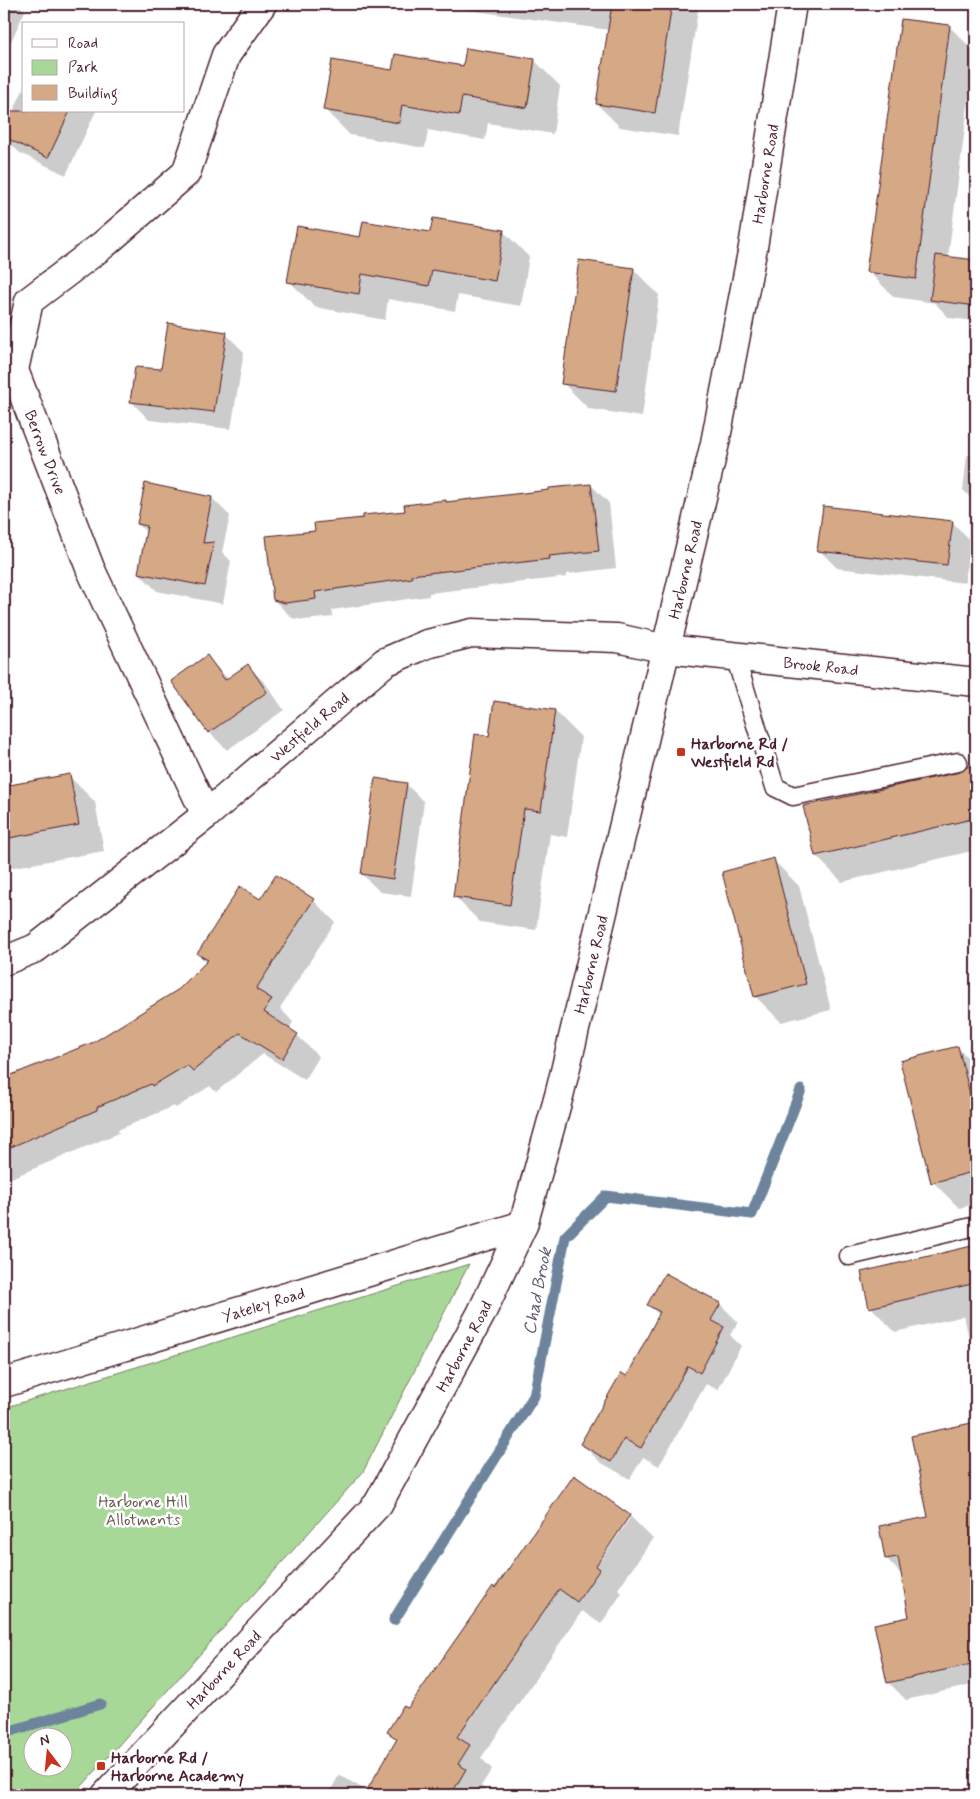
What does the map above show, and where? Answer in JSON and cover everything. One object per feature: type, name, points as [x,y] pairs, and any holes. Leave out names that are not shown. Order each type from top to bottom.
[{"type":"street","name":"Berrow Drive","points":[[206,815],[90,568],[9,369],[29,301],[104,245],[186,173],[226,54],[262,4]]},
{"type":"street","name":"Harborne Road","points":[[106,1795],[378,1504],[481,1314],[523,1225],[560,1092],[715,443],[753,247],[792,4]]},
{"type":"street","name":"Westfield Road","points":[[4,961],[36,948],[206,815],[385,662],[427,644],[472,633],[617,638],[666,649]]},
{"type":"street","name":"Brook Road","points":[[666,649],[976,682]]},
{"type":"street","name":"Yateley Road","points":[[4,1382],[523,1225]]},
{"type":"lane","points":[[735,656],[775,787],[793,796],[958,762]]},
{"type":"lane","points":[[849,1256],[976,1226]]},
{"type":"green space","name":"Harborne Hill Allotments","points":[[469,1264],[363,1472],[74,1795],[4,1795],[4,1408]]},
{"type":"building","points":[[612,4],[672,4],[655,113],[596,104]]},
{"type":"building","points":[[901,19],[950,25],[916,279],[866,272]]},
{"type":"building","points":[[466,48],[535,59],[527,108],[462,97],[459,115],[402,105],[399,123],[323,110],[332,60],[392,70],[395,54],[463,66]]},
{"type":"building","points":[[12,111],[70,112],[48,158],[4,137],[4,128]]},
{"type":"building","points":[[433,218],[504,230],[495,281],[432,270],[429,286],[362,274],[359,294],[287,282],[297,226],[360,237],[363,221],[430,232]]},
{"type":"building","points":[[936,255],[976,260],[976,306],[930,300]]},
{"type":"building","points":[[579,260],[634,268],[616,391],[561,384]]},
{"type":"building","points":[[168,323],[227,332],[214,412],[130,402],[135,367],[161,369]]},
{"type":"building","points":[[145,483],[212,497],[203,543],[214,542],[205,586],[138,573],[147,526],[137,524]]},
{"type":"building","points":[[591,484],[599,551],[549,556],[550,559],[411,575],[412,578],[315,592],[316,599],[285,603],[273,600],[266,536],[315,531],[314,523],[363,518],[363,515],[405,511],[404,505],[446,500],[446,502]]},
{"type":"building","points":[[823,506],[953,521],[947,565],[817,551]]},
{"type":"building","points":[[207,655],[225,680],[248,664],[267,692],[208,733],[171,681]]},
{"type":"building","points":[[494,701],[555,710],[541,811],[524,809],[510,905],[453,897],[475,734],[489,736]]},
{"type":"building","points":[[976,765],[976,818],[815,856],[803,806],[960,772],[967,767]]},
{"type":"building","points":[[70,774],[79,825],[4,839],[4,786]]},
{"type":"building","points":[[375,778],[407,783],[393,879],[361,874]]},
{"type":"building","points":[[774,858],[806,984],[754,997],[722,872]]},
{"type":"building","points":[[276,875],[314,899],[256,989],[272,999],[264,1012],[298,1034],[282,1059],[240,1033],[193,1071],[187,1065],[152,1086],[151,1084],[97,1107],[97,1110],[4,1150],[4,1078],[94,1042],[179,989],[208,960],[197,954],[240,886],[260,899]]},
{"type":"building","points":[[958,1046],[976,1118],[976,1171],[931,1183],[900,1061]]},
{"type":"building","points":[[976,1245],[976,1283],[869,1308],[861,1272]]},
{"type":"building","points":[[665,1273],[721,1303],[711,1320],[724,1327],[700,1373],[688,1366],[641,1448],[624,1439],[611,1462],[580,1444],[621,1373],[627,1376],[660,1312],[647,1305]]},
{"type":"building","points":[[976,1422],[976,1663],[887,1683],[874,1624],[909,1617],[898,1557],[885,1559],[879,1526],[928,1517],[911,1436]]},
{"type":"building","points":[[574,1475],[630,1515],[596,1566],[600,1569],[577,1602],[559,1589],[457,1737],[470,1745],[458,1764],[466,1769],[451,1795],[364,1795],[397,1739],[387,1732],[403,1706],[408,1708],[493,1586],[495,1588]]},
{"type":"waterway","name":"Chad Brook","points":[[394,1620],[534,1396],[565,1237],[606,1196],[752,1214],[801,1090]]},
{"type":"waterway","name":"Chad Brook","points":[[4,1733],[100,1704]]},
{"type":"place","name":"Harborne Rd / Westfield Rd","points":[[681,752]]},
{"type":"place","name":"Harborne Rd / Harborne Academy","points":[[101,1766]]}]
